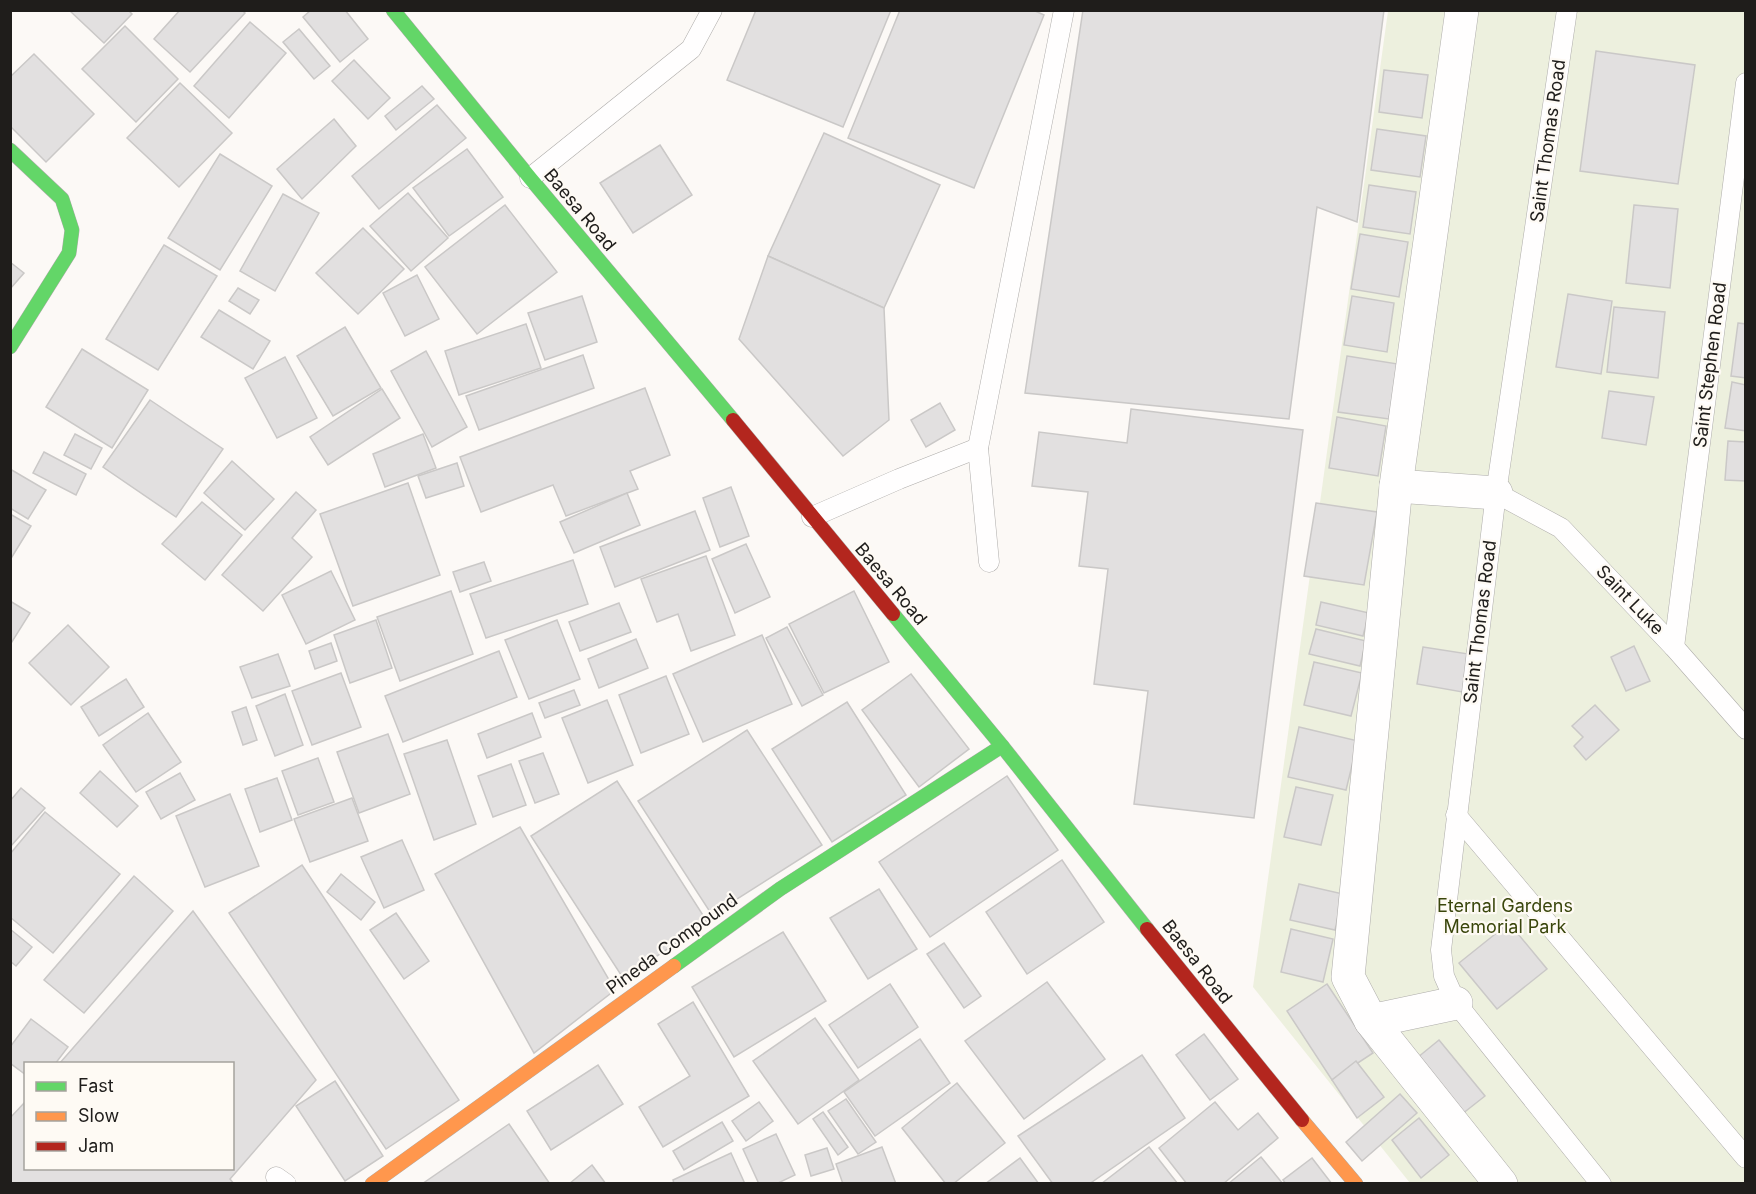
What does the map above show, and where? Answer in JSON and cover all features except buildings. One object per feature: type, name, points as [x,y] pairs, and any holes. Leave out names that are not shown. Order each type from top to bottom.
[{"type":"main road","name":"Baesa Road","points":[[393,10],[1002,746],[1266,1078],[1356,1184]]},
{"type":"main road","points":[[10,150],[62,199],[72,230],[69,253],[10,347]]},
{"type":"main road","name":"Pineda Compound","points":[[372,1184],[780,889],[1002,746]]},
{"type":"street","points":[[1462,10],[1396,486],[1348,977],[1371,1021],[1501,1184]]},
{"type":"street","points":[[1396,486],[1496,492]]},
{"type":"street","points":[[1371,1021],[1456,1003]]},
{"type":"lane","points":[[530,178],[691,49],[712,10]]},
{"type":"lane","points":[[989,562],[978,448],[1064,10]]},
{"type":"lane","name":"Saint Thomas Road","points":[[1567,10],[1496,492],[1441,950],[1444,976],[1456,1003],[1601,1184]]},
{"type":"lane","name":"Saint Stephen Road","points":[[1674,646],[1746,82]]},
{"type":"lane","points":[[812,517],[978,448]]},
{"type":"lane","name":"Saint Luke","points":[[1496,492],[1561,528],[1674,646],[1746,729]]},
{"type":"lane","points":[[1456,815],[1746,1158]]},
{"type":"green space","name":"Eternal Gardens Memorial Park","points":[[1388,11],[1745,11],[1745,1183],[1410,1183],[1253,987]]},
{"type":"traffic: fast","points":[[393,10],[733,420]]},
{"type":"traffic: fast","points":[[10,150],[62,199],[72,230],[69,253],[10,347]]},
{"type":"traffic: fast","points":[[893,614],[1002,746],[1147,929]]},
{"type":"traffic: fast","points":[[674,966],[780,889],[1002,746]]},
{"type":"traffic: slow","points":[[372,1184],[674,966]]},
{"type":"traffic: slow","points":[[1302,1120],[1356,1184]]},
{"type":"traffic: jam","points":[[733,420],[893,614]]},
{"type":"traffic: jam","points":[[1147,929],[1302,1120]]}]
